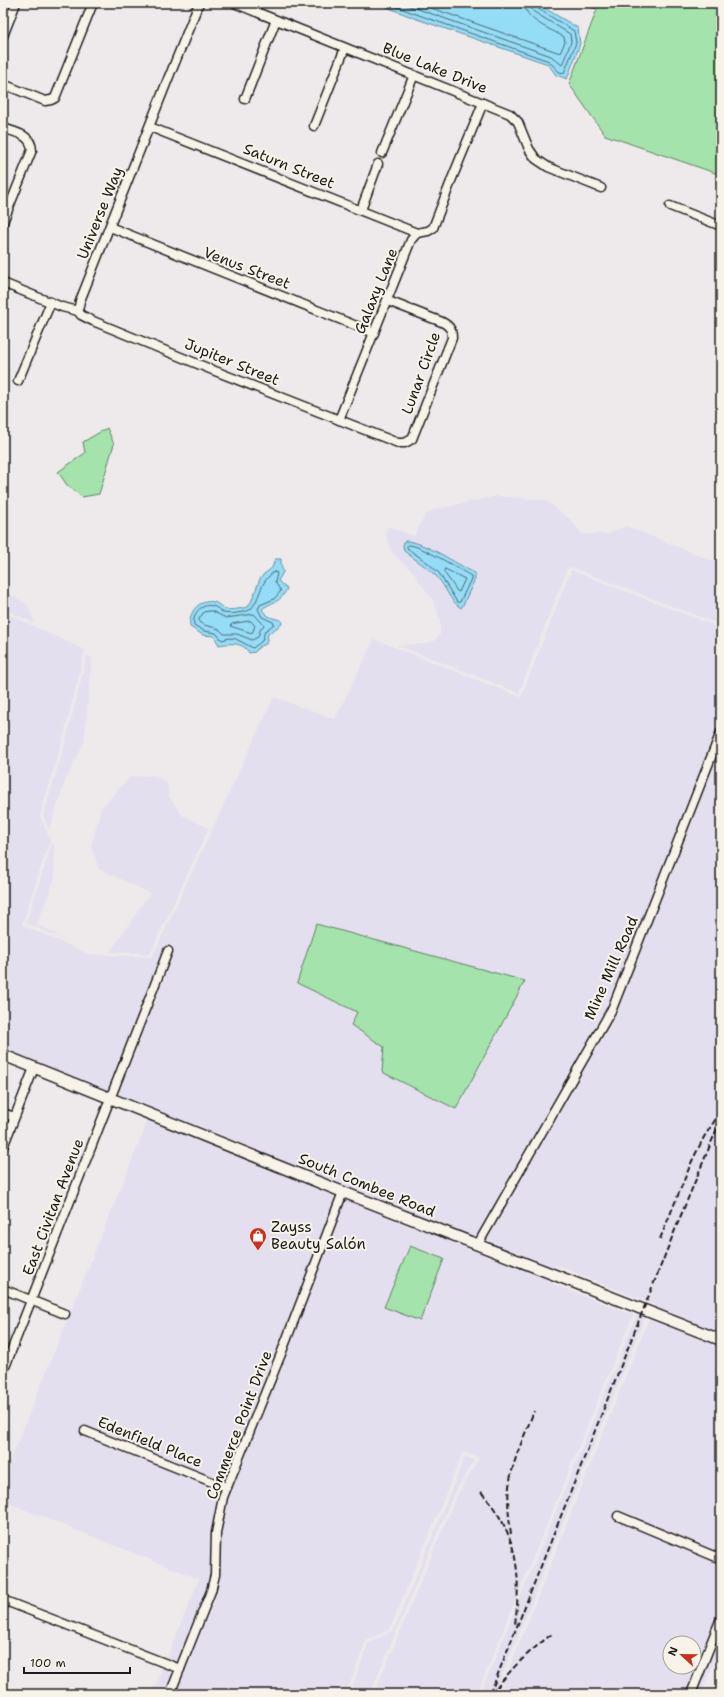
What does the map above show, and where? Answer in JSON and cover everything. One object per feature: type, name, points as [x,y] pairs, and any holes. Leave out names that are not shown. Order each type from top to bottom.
[{"type":"main road","name":"South Combee Road","points":[[3,1055],[343,1192],[721,1340]]},
{"type":"street","points":[[3,36],[16,3]]},
{"type":"street","points":[[3,84],[45,101],[55,98],[93,3]]},
{"type":"street","name":"Universe Way","points":[[78,311],[80,301],[199,3]]},
{"type":"street","name":"Blue Lake Drive","points":[[234,3],[510,114],[518,122],[529,149],[536,159],[548,167],[601,188]]},
{"type":"street","points":[[245,99],[276,20]]},
{"type":"street","points":[[314,126],[345,48]]},
{"type":"street","points":[[382,153],[414,75]]},
{"type":"street","points":[[417,233],[428,231],[433,228],[483,103]]},
{"type":"street","name":"Saturn Street","points":[[150,127],[417,233]]},
{"type":"street","points":[[3,128],[26,137],[30,142],[32,150],[3,222]]},
{"type":"street","points":[[361,210],[378,164]]},
{"type":"street","points":[[670,206],[721,226]]},
{"type":"street","name":"Venus Street","points":[[110,228],[374,333]]},
{"type":"street","name":"Galaxy Lane","points":[[339,420],[388,301],[411,240],[417,233]]},
{"type":"street","name":"Jupiter Street","points":[[3,283],[62,307],[78,311],[81,316],[339,420],[398,442],[405,443]]},
{"type":"street","name":"Lunar Circle","points":[[388,301],[442,322],[448,325],[452,331],[452,338],[412,439],[405,443]]},
{"type":"street","points":[[18,381],[51,302]]},
{"type":"street","name":"Mine Mill Road","points":[[478,1244],[612,1009],[721,732]]},
{"type":"street","name":"East Civitan Avenue","points":[[3,1372],[168,952]]},
{"type":"street","points":[[3,1147],[34,1068]]},
{"type":"street","points":[[3,1113],[14,1117]]},
{"type":"street","name":"Commerce Point Drive","points":[[170,1694],[211,1591],[215,1575],[216,1533],[227,1487],[281,1354],[343,1192]]},
{"type":"street","points":[[3,1289],[65,1314]]},
{"type":"street","name":"Edenfield Place","points":[[85,1431],[227,1487]]},
{"type":"street","points":[[618,1516],[721,1559]]},
{"type":"street","points":[[3,1600],[180,1669]]},
{"type":"street","points":[[691,1694],[721,1618]]},
{"type":"shaded area","points":[[497,496],[545,500],[570,519],[582,534],[608,534],[626,526],[721,564],[721,625],[570,567],[567,569],[519,693],[397,645],[424,644],[434,641],[440,634],[440,619],[433,601],[413,572],[393,554],[386,536],[387,526],[414,536],[425,515],[435,509]],"holes":[[[405,551],[457,565],[475,573],[475,579],[461,608],[455,605],[436,576],[426,566]]]},
{"type":"shaded area","points":[[571,570],[721,628],[721,1645],[701,1694],[499,1694],[654,1305],[554,1264],[548,1282],[633,1315],[477,1694],[374,1694],[455,1499],[479,1458],[463,1452],[390,1629],[366,1641],[346,1694],[152,1694],[199,1579],[3,1501],[3,1478],[153,1108],[3,1050],[3,612],[85,650],[64,735],[40,815],[50,840],[22,925],[89,954],[152,957],[274,697],[335,719],[374,639],[521,697]]},
{"type":"shaded area","points":[[3,589],[27,604],[35,623],[3,609]]},
{"type":"shaded area","points":[[87,656],[92,658],[84,743],[66,779],[49,830],[43,816],[67,736]]},
{"type":"shaded area","points":[[153,775],[167,783],[169,796],[182,815],[209,828],[150,954],[110,952],[150,893],[99,869],[91,847],[101,808],[130,777]]},
{"type":"shaded area","points":[[52,843],[54,844],[55,878],[37,924],[67,941],[26,923]]},
{"type":"shaded area","points":[[553,1278],[646,1314],[495,1694],[480,1694],[636,1316],[634,1312],[552,1280]]},
{"type":"shaded area","points":[[465,1456],[474,1460],[452,1498],[370,1694],[354,1694],[351,1691],[368,1643],[394,1630]]},
{"type":"green space","points":[[575,3],[721,3],[721,175],[605,135],[569,84],[597,9]]},
{"type":"green space","points":[[107,428],[114,444],[99,494],[82,497],[67,485],[58,472],[85,453],[83,442]]},
{"type":"green space","points":[[316,924],[525,981],[456,1109],[382,1072],[384,1047],[351,1025],[357,1012],[297,983]]},
{"type":"green space","points":[[410,1246],[444,1259],[420,1321],[384,1307]]},
{"type":"water","points":[[377,3],[536,3],[578,28],[580,44],[567,79],[556,75],[548,64],[414,18]]},
{"type":"water","points":[[405,541],[413,542],[430,549],[475,573],[475,579],[461,608],[453,601],[432,572],[404,551],[403,545]]},
{"type":"water","points":[[275,559],[281,559],[283,572],[278,581],[287,589],[281,598],[262,609],[273,618],[281,620],[282,624],[268,634],[266,644],[259,647],[255,652],[249,653],[240,645],[219,645],[214,636],[203,635],[190,627],[192,612],[203,603],[214,602],[227,610],[248,607],[260,579],[272,568]]},
{"type":"railway","points":[[660,1239],[692,1161],[704,1137],[721,1111]]},
{"type":"railway","points":[[490,1694],[679,1220],[721,1119]]},
{"type":"railway","points":[[511,1534],[508,1493],[519,1448],[534,1411]]},
{"type":"railway","points":[[481,1492],[493,1507],[502,1522],[514,1554],[518,1587],[515,1624]]},
{"type":"railway","points":[[496,1689],[522,1660],[552,1634]]},
{"type":"place","name":"Zayss Beauty Salón","points":[[258,1251]]}]
